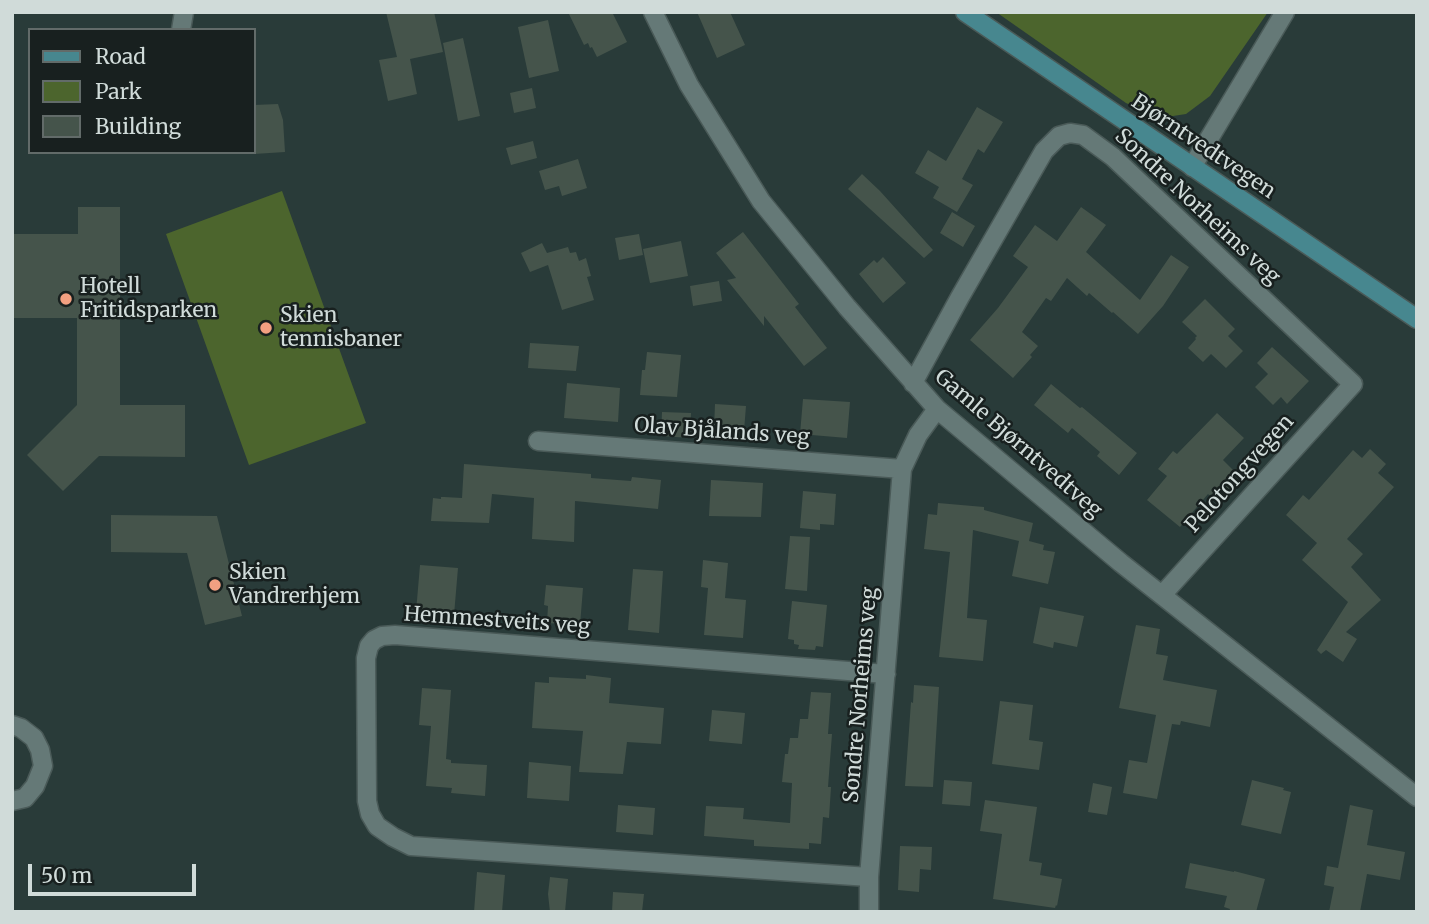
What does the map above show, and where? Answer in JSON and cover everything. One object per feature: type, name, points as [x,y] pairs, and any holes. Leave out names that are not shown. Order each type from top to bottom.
[{"type":"main road","name":"Bjørntvedtvegen","points":[[965,12],[1417,319]]},
{"type":"street","name":"Gamle Bjørntvedtveg","points":[[653,12],[689,85],[761,201],[847,307],[937,409],[1121,563],[1417,797]]},
{"type":"street","points":[[1192,167],[1285,12]]},
{"type":"street","name":"Sondre Norheims veg","points":[[913,383],[1044,151],[1059,136],[1069,133],[1083,135],[1113,157],[1353,384]]},
{"type":"street","name":"Pelotongvegen","points":[[1162,595],[1353,384]]},
{"type":"street","name":"Sondre Norheims veg","points":[[869,912],[869,877],[902,469],[918,435],[937,409]]},
{"type":"street","name":"Olav Bjålands veg","points":[[538,441],[902,469]]},
{"type":"street","name":"Hemmestveits veg","points":[[869,877],[411,846],[377,826],[370,814],[367,801],[366,658],[369,646],[374,640],[395,635],[886,674]]},
{"type":"street","points":[[12,725],[34,738],[43,766],[35,786],[25,798],[12,802]]},
{"type":"green space","points":[[996,12],[1268,12],[1210,96],[1186,114],[1160,118],[1126,103]]},
{"type":"green space","name":"Skien tennisbaner","points":[[282,191],[366,423],[249,465],[166,234]]},
{"type":"building","points":[[386,12],[434,12],[443,52],[410,59],[417,94],[388,101],[379,60],[397,57]]},
{"type":"building","points":[[568,12],[612,12],[627,42],[597,57],[588,43],[584,45]]},
{"type":"building","points":[[697,12],[730,12],[745,45],[717,58]]},
{"type":"building","points":[[548,20],[559,71],[529,78],[518,27]]},
{"type":"building","points":[[463,38],[480,116],[458,121],[443,43]]},
{"type":"building","points":[[532,88],[536,108],[514,113],[510,93]]},
{"type":"building","points":[[278,104],[283,120],[285,152],[256,154],[256,105]]},
{"type":"building","points":[[977,107],[1003,122],[984,153],[978,149],[962,179],[973,185],[957,212],[933,198],[939,187],[915,173],[928,150],[946,161]]},
{"type":"building","points":[[533,141],[537,158],[511,165],[506,148]]},
{"type":"building","points":[[578,159],[587,188],[562,196],[559,186],[545,190],[539,171]]},
{"type":"building","points":[[862,174],[933,250],[924,258],[848,189]]},
{"type":"building","points":[[78,207],[120,207],[120,405],[185,405],[185,457],[99,456],[63,491],[27,455],[77,405],[77,318],[12,318],[12,234],[78,234]]},
{"type":"building","points":[[1081,207],[1106,225],[1086,252],[1140,300],[1171,255],[1189,267],[1163,306],[1138,334],[1067,278],[1051,301],[1046,298],[1022,332],[1038,346],[1013,378],[970,340],[1028,267],[1013,256],[1035,225],[1057,241]]},
{"type":"building","points":[[952,212],[975,226],[963,247],[940,233]]},
{"type":"building","points":[[743,232],[799,304],[795,307],[827,348],[804,366],[764,316],[764,326],[727,280],[736,278],[716,253]]},
{"type":"building","points":[[639,234],[643,255],[619,260],[615,238]]},
{"type":"building","points":[[681,241],[688,276],[650,283],[643,249]]},
{"type":"building","points":[[542,243],[547,253],[568,247],[570,253],[576,252],[579,261],[586,258],[591,276],[587,277],[594,300],[562,310],[548,265],[530,272],[521,253]]},
{"type":"building","points":[[883,257],[906,283],[883,303],[859,274],[874,260],[877,263]]},
{"type":"building","points":[[719,281],[722,301],[693,306],[690,286]]},
{"type":"building","points":[[1205,299],[1235,329],[1228,336],[1243,351],[1226,368],[1211,354],[1203,362],[1188,348],[1197,336],[1182,322]]},
{"type":"building","points":[[530,343],[579,346],[576,371],[528,368]]},
{"type":"building","points":[[1272,347],[1309,381],[1287,404],[1281,397],[1273,405],[1255,387],[1268,374],[1257,363]]},
{"type":"building","points":[[647,352],[681,355],[677,397],[640,395]]},
{"type":"building","points":[[567,383],[620,388],[618,422],[564,418]]},
{"type":"building","points":[[1051,384],[1137,453],[1119,475],[1097,456],[1100,452],[1072,428],[1068,433],[1034,405]]},
{"type":"building","points":[[803,399],[850,402],[847,438],[800,434]]},
{"type":"building","points":[[715,404],[746,406],[744,431],[714,428]]},
{"type":"building","points":[[662,412],[691,413],[690,438],[661,436]]},
{"type":"building","points":[[1217,413],[1244,438],[1223,460],[1242,479],[1219,504],[1208,494],[1180,527],[1147,500],[1167,476],[1158,469],[1173,451],[1177,454]]},
{"type":"building","points":[[1370,449],[1386,464],[1378,473],[1394,487],[1347,539],[1363,554],[1351,567],[1381,600],[1346,632],[1357,639],[1343,662],[1326,650],[1321,654],[1317,650],[1348,602],[1302,560],[1317,543],[1286,515],[1303,495],[1309,500],[1353,450],[1362,458]]},
{"type":"building","points":[[464,464],[591,474],[591,478],[631,481],[632,477],[661,480],[658,509],[575,501],[574,542],[532,539],[534,498],[492,494],[489,523],[431,521],[433,498],[462,498]]},
{"type":"building","points":[[711,480],[763,483],[761,517],[709,516]]},
{"type":"building","points":[[803,491],[836,494],[834,525],[820,524],[820,530],[800,528]]},
{"type":"building","points":[[938,503],[984,507],[984,510],[1033,523],[1029,541],[1044,545],[1043,550],[1055,552],[1048,584],[1012,576],[1019,541],[973,530],[967,618],[987,620],[983,661],[939,657],[950,552],[924,549],[928,514],[937,515]]},
{"type":"building","name":"Skien Vandrerhjem","points":[[111,515],[217,516],[242,616],[205,625],[187,553],[111,552]]},
{"type":"building","points":[[790,536],[810,537],[807,591],[785,589]]},
{"type":"building","points":[[703,560],[728,563],[725,598],[746,600],[743,638],[704,635],[708,588],[701,587]]},
{"type":"building","points":[[420,565],[458,568],[454,615],[416,612]]},
{"type":"building","points":[[633,569],[663,571],[659,633],[628,630]]},
{"type":"building","points":[[546,585],[583,588],[580,625],[547,623],[548,606],[544,605]]},
{"type":"building","points":[[792,601],[827,605],[823,647],[816,646],[815,650],[798,649],[799,645],[794,644],[794,640],[788,639]]},
{"type":"building","points":[[1040,607],[1084,616],[1077,647],[1054,642],[1053,648],[1033,643]]},
{"type":"building","points":[[1136,625],[1160,629],[1156,654],[1168,656],[1163,680],[1217,690],[1210,727],[1181,721],[1180,725],[1172,724],[1157,799],[1123,793],[1129,760],[1147,763],[1156,715],[1119,708]]},
{"type":"building","points":[[586,675],[611,678],[609,703],[664,708],[661,744],[627,742],[623,774],[579,772],[583,731],[532,728],[535,682],[549,683],[549,677],[586,679]]},
{"type":"building","points":[[914,685],[939,687],[933,787],[905,786]]},
{"type":"building","points":[[422,688],[451,690],[446,759],[451,760],[451,763],[487,765],[485,796],[451,793],[452,788],[426,786],[431,726],[419,725]]},
{"type":"building","points":[[811,692],[831,693],[828,734],[832,734],[828,787],[831,787],[829,818],[823,817],[821,844],[809,843],[809,849],[754,846],[754,840],[704,836],[706,806],[744,808],[743,819],[790,823],[792,783],[782,782],[785,754],[788,754],[790,738],[798,738],[800,719],[808,719]]},
{"type":"building","points":[[1000,701],[1033,705],[1029,740],[1043,742],[1039,770],[992,764]]},
{"type":"building","points":[[712,710],[745,713],[742,744],[709,741]]},
{"type":"building","points":[[529,762],[571,766],[569,801],[527,798]]},
{"type":"building","points":[[944,780],[972,782],[970,806],[942,804]]},
{"type":"building","points":[[1252,780],[1291,792],[1281,834],[1241,825]]},
{"type":"building","points":[[1093,783],[1112,787],[1107,815],[1088,812]]},
{"type":"building","points":[[985,800],[1037,807],[1029,861],[1042,863],[1040,875],[1062,879],[1055,908],[993,899],[1002,834],[980,831]]},
{"type":"building","points":[[618,805],[655,808],[653,835],[616,832]]},
{"type":"building","points":[[1350,805],[1373,810],[1367,845],[1405,852],[1400,880],[1367,874],[1360,912],[1329,912],[1334,887],[1324,885],[1327,866],[1338,868]]},
{"type":"building","points":[[900,846],[932,847],[931,870],[920,869],[919,892],[898,890]]},
{"type":"building","points":[[1190,863],[1265,879],[1256,912],[1229,912],[1230,909],[1224,907],[1227,896],[1185,888]]},
{"type":"building","points":[[477,872],[505,875],[502,912],[474,912]]},
{"type":"building","points":[[550,877],[568,879],[565,912],[550,912]]},
{"type":"building","points":[[613,892],[644,894],[642,912],[612,912]]},
{"type":"place","name":"Hotell Fritidsparken","points":[[66,299]]},
{"type":"place","name":"Skien tennisbaner","points":[[266,328]]},
{"type":"place","name":"Skien Vandrerhjem","points":[[215,585]]}]
